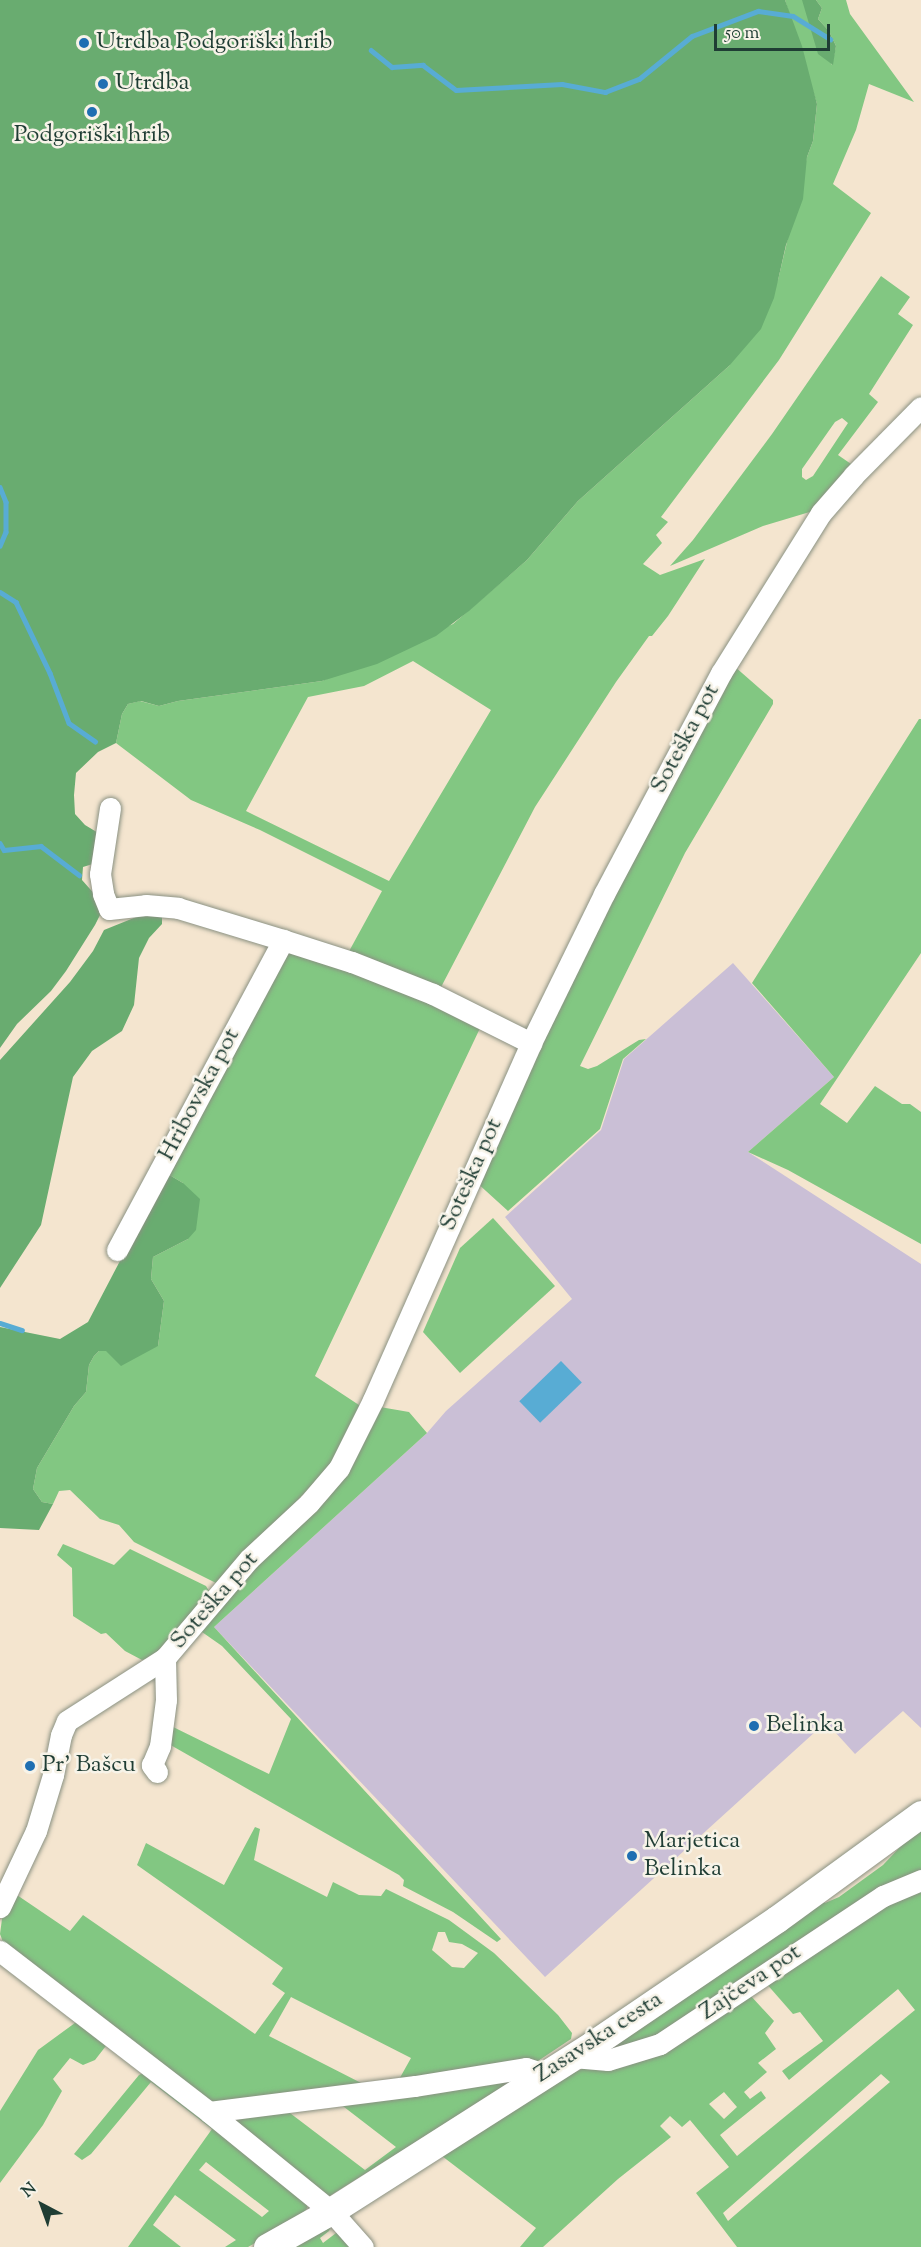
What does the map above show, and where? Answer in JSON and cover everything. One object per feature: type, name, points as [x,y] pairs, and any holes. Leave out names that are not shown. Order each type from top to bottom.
[{"type":"main road","name":"Zasavska cesta","points":[[267,2247],[331,2211],[573,2057],[744,1942],[921,1814]]},
{"type":"street","name":"Soteška pot","points":[[0,1907],[36,1831],[53,1776],[61,1735],[67,1721],[165,1658],[249,1559],[309,1503],[339,1468],[373,1400],[531,1043],[610,884],[727,663],[821,513],[849,480],[921,407]]},
{"type":"street","points":[[110,808],[100,874],[109,909],[146,905],[178,908],[283,940],[352,962],[433,994],[531,1043]]},
{"type":"street","name":"Hribovska pot","points":[[117,1250],[283,940]]},
{"type":"street","points":[[157,1772],[152,1765],[160,1746],[166,1700],[165,1658]]},
{"type":"street","name":"Zajčeva pot","points":[[573,2057],[608,2060],[660,2044],[883,1896],[921,1880]]},
{"type":"street","points":[[0,1951],[209,2112],[331,2211],[363,2247]]},
{"type":"street","points":[[209,2112],[415,2086],[526,2068],[545,2074]]},
{"type":"shaded area","name":"Belinka","points":[[733,963],[834,1077],[748,1152],[921,1264],[921,1728],[903,1711],[855,1754],[826,1722],[545,1977],[214,1627],[427,1433],[446,1411],[572,1299],[505,1217],[601,1130],[624,1059]]},
{"type":"green space","points":[[0,0],[785,0],[802,46],[817,104],[813,141],[807,157],[803,199],[786,245],[774,298],[761,329],[729,366],[578,501],[527,560],[469,611],[436,636],[377,664],[322,681],[178,701],[159,706],[141,701],[128,704],[122,714],[116,743],[98,752],[76,773],[75,814],[85,825],[100,834],[96,863],[83,867],[82,880],[98,898],[102,911],[66,971],[51,991],[17,1024],[0,1048]]},
{"type":"green space","points":[[785,0],[803,0],[832,65],[836,46],[829,31],[818,19],[822,8],[816,0],[846,0],[850,14],[914,102],[869,84],[856,130],[833,184],[871,213],[779,360],[661,517],[668,522],[656,535],[662,543],[643,564],[660,575],[705,559],[668,616],[652,636],[649,636],[616,682],[535,807],[439,991],[347,955],[382,891],[260,830],[191,800],[116,743],[122,714],[128,704],[140,701],[159,706],[178,701],[322,681],[453,624],[527,560],[578,501],[729,366],[778,280],[807,157],[813,141],[817,104]],"holes":[[[413,661],[491,710],[389,881],[246,811],[308,697],[364,686]]]},
{"type":"green space","points":[[802,0],[816,0],[822,8],[818,19],[829,31],[836,46],[833,65],[818,54]]},
{"type":"green space","points":[[881,276],[910,297],[898,314],[913,325],[869,394],[878,402],[838,455],[854,466],[813,511],[763,526],[670,566],[693,540],[772,434]],"holes":[[[842,418],[848,423],[813,476],[806,480],[802,477],[802,469],[835,422]]]},
{"type":"green space","points":[[734,666],[773,700],[773,704],[685,853],[580,1066],[588,1069],[597,1066],[639,1040],[646,1039],[623,1059],[600,1129],[508,1211],[475,1181],[538,1045]]},
{"type":"green space","points":[[921,719],[921,953],[820,1104],[847,1123],[875,1086],[902,1104],[910,1104],[921,1112],[921,1244],[788,1170],[748,1152],[834,1077],[752,983]]},
{"type":"green space","points":[[151,911],[162,914],[162,924],[149,938],[139,958],[134,1005],[122,1031],[92,1051],[73,1077],[41,1225],[0,1288],[0,1060],[70,982],[93,951],[104,930]]},
{"type":"green space","points":[[294,948],[482,1024],[315,1376],[362,1407],[330,1466],[218,1584],[134,1542],[119,1525],[100,1519],[70,1490],[59,1491],[53,1504],[42,1502],[33,1489],[37,1468],[74,1406],[86,1392],[89,1365],[94,1356],[99,1351],[158,1346],[164,1301],[151,1279],[153,1257],[188,1239],[183,1183],[166,1173],[283,949]]},
{"type":"green space","points":[[166,1173],[183,1183],[200,1199],[196,1230],[188,1239],[153,1257],[151,1279],[164,1301],[158,1346],[121,1366],[106,1351],[99,1351],[94,1356],[89,1365],[86,1392],[74,1406],[37,1468],[33,1489],[42,1502],[53,1504],[39,1530],[0,1528],[0,1327],[60,1339],[88,1322]]},
{"type":"green space","points":[[493,1218],[555,1286],[460,1373],[423,1332],[460,1248]]},
{"type":"green space","points":[[380,1407],[409,1412],[427,1433],[214,1627],[501,1939],[497,1942],[453,1912],[403,1886],[404,1880],[399,1875],[167,1743],[167,1724],[269,1774],[291,1719],[222,1646],[202,1632],[167,1670]]},
{"type":"green space","points":[[63,1544],[114,1565],[130,1549],[206,1586],[209,1591],[158,1656],[142,1660],[125,1651],[106,1633],[101,1634],[73,1616],[72,1568],[57,1555]]},
{"type":"green space","points":[[921,1825],[921,1873],[687,2023],[609,2053],[606,2046],[822,1900],[825,1903],[839,1897],[883,1865]]},
{"type":"green space","points":[[255,1827],[260,1829],[254,1860],[327,1897],[333,1882],[359,1895],[381,1896],[386,1889],[449,1920],[494,1953],[558,2015],[572,2033],[571,2039],[535,2063],[397,2083],[411,2058],[291,1997],[269,2036],[371,2088],[220,2106],[201,2100],[3,1942],[0,1934],[2,1919],[14,1893],[70,1931],[83,1915],[255,2034],[285,1993],[272,1984],[283,1968],[137,1865],[146,1843],[224,1885]],"holes":[[[438,1932],[445,1932],[449,1942],[462,1944],[478,1953],[464,1968],[452,1967],[432,1950]]]},
{"type":"green space","points":[[921,1883],[921,2247],[737,2247],[696,2193],[729,2167],[690,2120],[682,2127],[670,2116],[660,2126],[671,2137],[618,2179],[543,2247],[520,2247],[536,2228],[438,2153],[548,2084],[750,1995],[774,2021],[765,2033],[776,2049],[758,2063],[767,2072],[744,2092],[750,2099],[761,2091],[766,2098],[720,2135],[737,2156],[915,2010],[898,1989],[789,2080],[782,2071],[823,2041],[800,2012],[793,2014],[765,1982]],"holes":[[[881,2074],[890,2082],[728,2221],[723,2213]],[[724,2092],[737,2107],[724,2119],[709,2104]]]},
{"type":"green space","points":[[79,2020],[109,2042],[95,2060],[83,2065],[70,2058],[53,2079],[62,2091],[43,2125],[0,2183],[0,2111],[38,2050]]},
{"type":"green space","points":[[145,2072],[307,2199],[307,2208],[302,2216],[248,2247],[225,2247],[236,2240],[175,2195],[153,2225],[181,2247],[128,2247],[212,2129],[151,2082],[91,2154],[82,2160],[74,2154],[139,2075]],"holes":[[[206,2162],[269,2211],[262,2217],[199,2170]]]},
{"type":"green space","points":[[519,2077],[328,2197],[314,2191],[228,2113],[282,2107],[365,2170],[396,2147],[335,2100]]},
{"type":"green space","points":[[332,2223],[329,2231],[320,2238],[323,2243],[340,2230],[356,2247],[284,2247]]},
{"type":"water","points":[[561,1361],[582,1383],[540,1423],[519,1401]]},
{"type":"waterway","points":[[371,50],[392,67],[423,65],[456,90],[562,84],[605,92],[639,79],[692,36],[758,11],[793,16],[830,39]]},
{"type":"waterway","points":[[0,487],[6,502],[6,532],[0,546]]},
{"type":"waterway","points":[[0,592],[16,602],[50,673],[69,723],[95,741]]},
{"type":"waterway","points":[[0,843],[4,850],[41,846],[79,875]]},
{"type":"waterway","points":[[0,1323],[22,1330]]},
{"type":"place","name":"Utrdba Podgoriški hrib","points":[[84,43]]},
{"type":"place","name":"Utrdba","points":[[103,84]]},
{"type":"place","name":"Podgoriški hrib","points":[[92,112]]},
{"type":"place","name":"Belinka","points":[[754,1726]]},
{"type":"place","name":"Pr' Bašcu","points":[[30,1766]]},
{"type":"place","name":"Marjetica Belinka","points":[[632,1856]]}]
